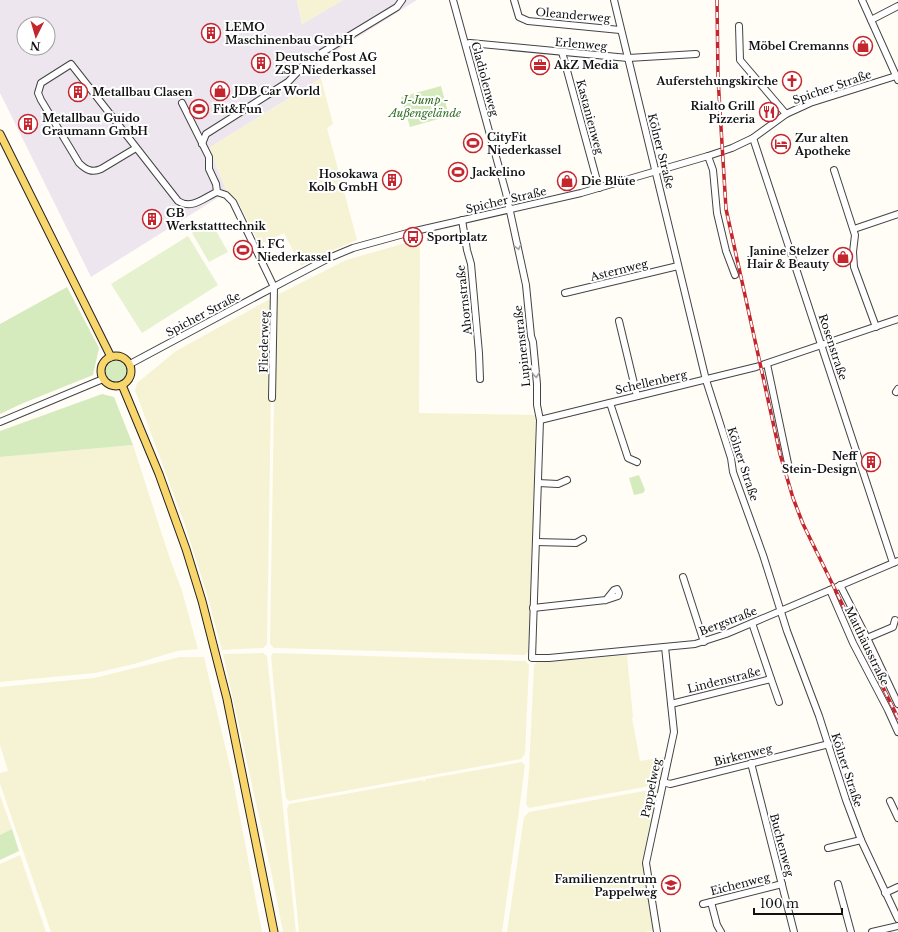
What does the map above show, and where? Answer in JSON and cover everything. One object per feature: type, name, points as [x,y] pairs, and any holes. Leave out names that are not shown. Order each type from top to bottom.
[{"type":"main road","points":[[0,134],[111,357]]},
{"type":"main road","points":[[120,356],[130,364],[130,379],[122,385],[109,385],[103,379],[101,369],[103,364],[111,357],[120,356]]},
{"type":"main road","points":[[122,385],[159,474],[186,549],[204,607],[229,707],[274,932]]},
{"type":"street","points":[[202,144],[206,134],[288,82],[308,61],[396,7],[402,0]]},
{"type":"street","name":"Gladiolenweg","points":[[453,0],[509,209]]},
{"type":"street","name":"Oleanderweg","points":[[514,0],[519,17],[528,21],[620,30]]},
{"type":"street","name":"Kölner Straße","points":[[614,0],[620,30],[706,380],[731,458],[733,472],[762,551],[787,631],[829,744],[846,800],[861,840],[898,919]]},
{"type":"street","points":[[862,0],[897,78]]},
{"type":"street","points":[[871,20],[898,6]]},
{"type":"street","points":[[739,26],[740,60],[786,114]]},
{"type":"street","name":"Erlenweg","points":[[466,44],[470,43],[628,58],[696,54]]},
{"type":"street","name":"Kastanienweg","points":[[562,52],[599,188]]},
{"type":"street","points":[[136,148],[101,169],[96,171],[85,169],[79,163],[45,108],[38,93],[41,83],[71,64],[178,201],[184,205],[194,203],[217,192],[226,195],[233,202],[274,287]]},
{"type":"street","name":"Spicher Straße","points":[[130,364],[329,258],[353,248],[411,232],[599,188],[654,170],[708,156],[732,148],[753,138],[786,114],[810,103],[897,78]]},
{"type":"street","points":[[182,103],[209,157],[209,169],[216,184],[217,192]]},
{"type":"street","name":"Rosenstraße","points":[[753,138],[821,345],[896,562]]},
{"type":"street","points":[[708,156],[714,170],[718,213],[726,251],[735,275]]},
{"type":"street","points":[[834,170],[856,235],[853,259],[876,327]]},
{"type":"street","name":"Lupinenstraße","points":[[509,209],[526,285],[537,384],[536,405],[540,420],[533,632]]},
{"type":"street","points":[[854,229],[898,214]]},
{"type":"street","name":"Ahornstraße","points":[[462,220],[471,264],[479,345],[480,379]]},
{"type":"street","name":"Asternweg","points":[[565,293],[678,266]]},
{"type":"street","name":"Fliederweg","points":[[272,398],[274,287]]},
{"type":"street","name":"Schellenberg","points":[[540,420],[766,364],[898,319]]},
{"type":"street","points":[[619,321],[637,396]]},
{"type":"street","points":[[766,364],[789,468]]},
{"type":"street","points":[[0,422],[103,379]]},
{"type":"street","points":[[610,403],[628,458],[637,462]]},
{"type":"street","points":[[538,483],[558,484],[566,480]]},
{"type":"street","points":[[536,542],[576,543],[583,539]]},
{"type":"street","name":"Bergstraße","points":[[533,632],[532,658],[549,658],[695,644],[726,634],[896,562]]},
{"type":"street","points":[[683,577],[704,642]]},
{"type":"street","points":[[840,585],[898,704]]},
{"type":"street","name":"Matthäusstraße","points":[[830,590],[853,643],[898,732]]},
{"type":"street","points":[[534,608],[606,600]]},
{"type":"street","points":[[867,638],[893,627],[895,620]]},
{"type":"street","name":"Lindenstraße","points":[[671,704],[771,679],[752,623]]},
{"type":"street","name":"Pappelweg","points":[[657,932],[646,863],[674,732],[665,647]]},
{"type":"street","points":[[771,679],[779,702]]},
{"type":"street","name":"Birkenweg","points":[[663,782],[670,784],[829,744]]},
{"type":"street","name":"Buchenweg","points":[[751,763],[794,932]]},
{"type":"street","points":[[890,801],[898,818]]},
{"type":"street","points":[[828,848],[861,840]]},
{"type":"street","name":"Eichenweg","points":[[703,904],[782,884]]},
{"type":"street","points":[[838,884],[851,932]]},
{"type":"street","points":[[885,893],[898,887]]},
{"type":"street","points":[[711,902],[717,925],[721,932]]},
{"type":"street","points":[[872,932],[898,926]]},
{"type":"shaded area","points":[[0,0],[297,0],[302,24],[343,0],[417,0],[317,63],[321,78],[209,148],[227,192],[91,277],[0,93]]},
{"type":"shaded area","points":[[297,0],[343,0],[302,24]]},
{"type":"shaded area","points":[[321,78],[333,124],[327,128],[357,240],[301,266],[284,233],[260,245],[236,198],[227,192],[209,148]]},
{"type":"shaded area","points":[[420,239],[419,413],[536,415],[529,652],[525,655],[274,648],[270,644],[274,400],[271,394],[267,644],[263,648],[222,650],[206,591],[185,525],[135,390],[137,383],[176,351],[277,295],[346,260]]},
{"type":"shaded area","points":[[133,445],[182,591],[198,649],[177,651],[134,664],[95,673],[0,682],[0,457]]},
{"type":"shaded area","points":[[263,653],[267,656],[296,932],[283,932],[223,654]]},
{"type":"shaded area","points":[[273,653],[526,661],[529,665],[525,754],[521,759],[289,801],[286,798],[279,741],[271,656]]},
{"type":"shaded area","points":[[627,655],[632,718],[640,761],[664,757],[659,782],[656,785],[529,808],[526,804],[534,665],[537,662]]},
{"type":"shaded area","points":[[180,657],[204,657],[232,775],[262,932],[51,932],[0,784],[0,773],[8,771],[0,745],[0,687],[94,678]]},
{"type":"shaded area","points":[[522,762],[525,765],[502,932],[299,932],[287,809],[289,804],[423,780],[424,782],[426,779]]},
{"type":"shaded area","points":[[660,788],[644,864],[655,930],[644,932],[507,932],[524,817],[529,812]]},
{"type":"shaded area","points":[[0,795],[12,829],[0,835]]},
{"type":"shaded area","points":[[20,855],[46,932],[0,932],[0,864]]},
{"type":"green space","name":"J-Jump - Außengelände","points":[[441,86],[449,116],[410,127],[401,97]]},
{"type":"green space","points":[[211,222],[228,252],[209,262],[192,233]]},
{"type":"green space","points":[[188,236],[218,285],[142,333],[111,284]]},
{"type":"green space","points":[[67,287],[99,348],[93,375],[0,414],[0,324]]},
{"type":"green space","points":[[116,359],[125,362],[128,371],[125,380],[116,383],[107,380],[104,371],[107,362]]},
{"type":"green space","points":[[102,394],[114,397],[133,445],[0,457],[0,431]]},
{"type":"green space","points":[[639,475],[645,490],[643,493],[634,495],[629,478]]},
{"type":"green space","points":[[12,829],[19,851],[0,860],[0,835]]},
{"type":"railway","points":[[717,0],[718,78],[726,209],[780,454],[793,498],[803,524],[898,718]]},
{"type":"place","name":"LEMO Maschinenbau GmbH","points":[[211,33]]},
{"type":"place","name":"Möbel Cremanns","points":[[863,46]]},
{"type":"place","name":"Deutsche Post AG ZSP Niederkassel","points":[[261,63]]},
{"type":"place","name":"AkZ Media","points":[[540,65]]},
{"type":"place","name":"Auferstehungskirche","points":[[792,81]]},
{"type":"place","name":"JDB Car World","points":[[220,91]]},
{"type":"place","name":"Metallbau Clasen","points":[[78,92]]},
{"type":"place","name":"Fit&Fun","points":[[199,109]]},
{"type":"place","name":"Rialto Grill Pizzeria","points":[[769,112]]},
{"type":"place","name":"Metallbau Guido Graumann GmbH","points":[[28,124]]},
{"type":"place","name":"CityFit Niederkassel","points":[[473,143]]},
{"type":"place","name":"Zur alten Apotheke","points":[[781,144]]},
{"type":"place","name":"Jackelino","points":[[458,172]]},
{"type":"place","name":"Hosokawa Kolb GmbH","points":[[392,180]]},
{"type":"place","name":"Die Blüte","points":[[567,181]]},
{"type":"place","name":"GB Werkstatttechnik","points":[[152,219]]},
{"type":"place","name":"Sportplatz","points":[[413,237]]},
{"type":"place","name":"1. FC Niederkassel","points":[[243,250]]},
{"type":"place","name":"Janine Stelzer Hair & Beauty","points":[[843,257]]},
{"type":"place","name":"Neff Stein-Design","points":[[871,462]]},
{"type":"place","name":"Familienzentrum Pappelweg","points":[[671,885]]}]
